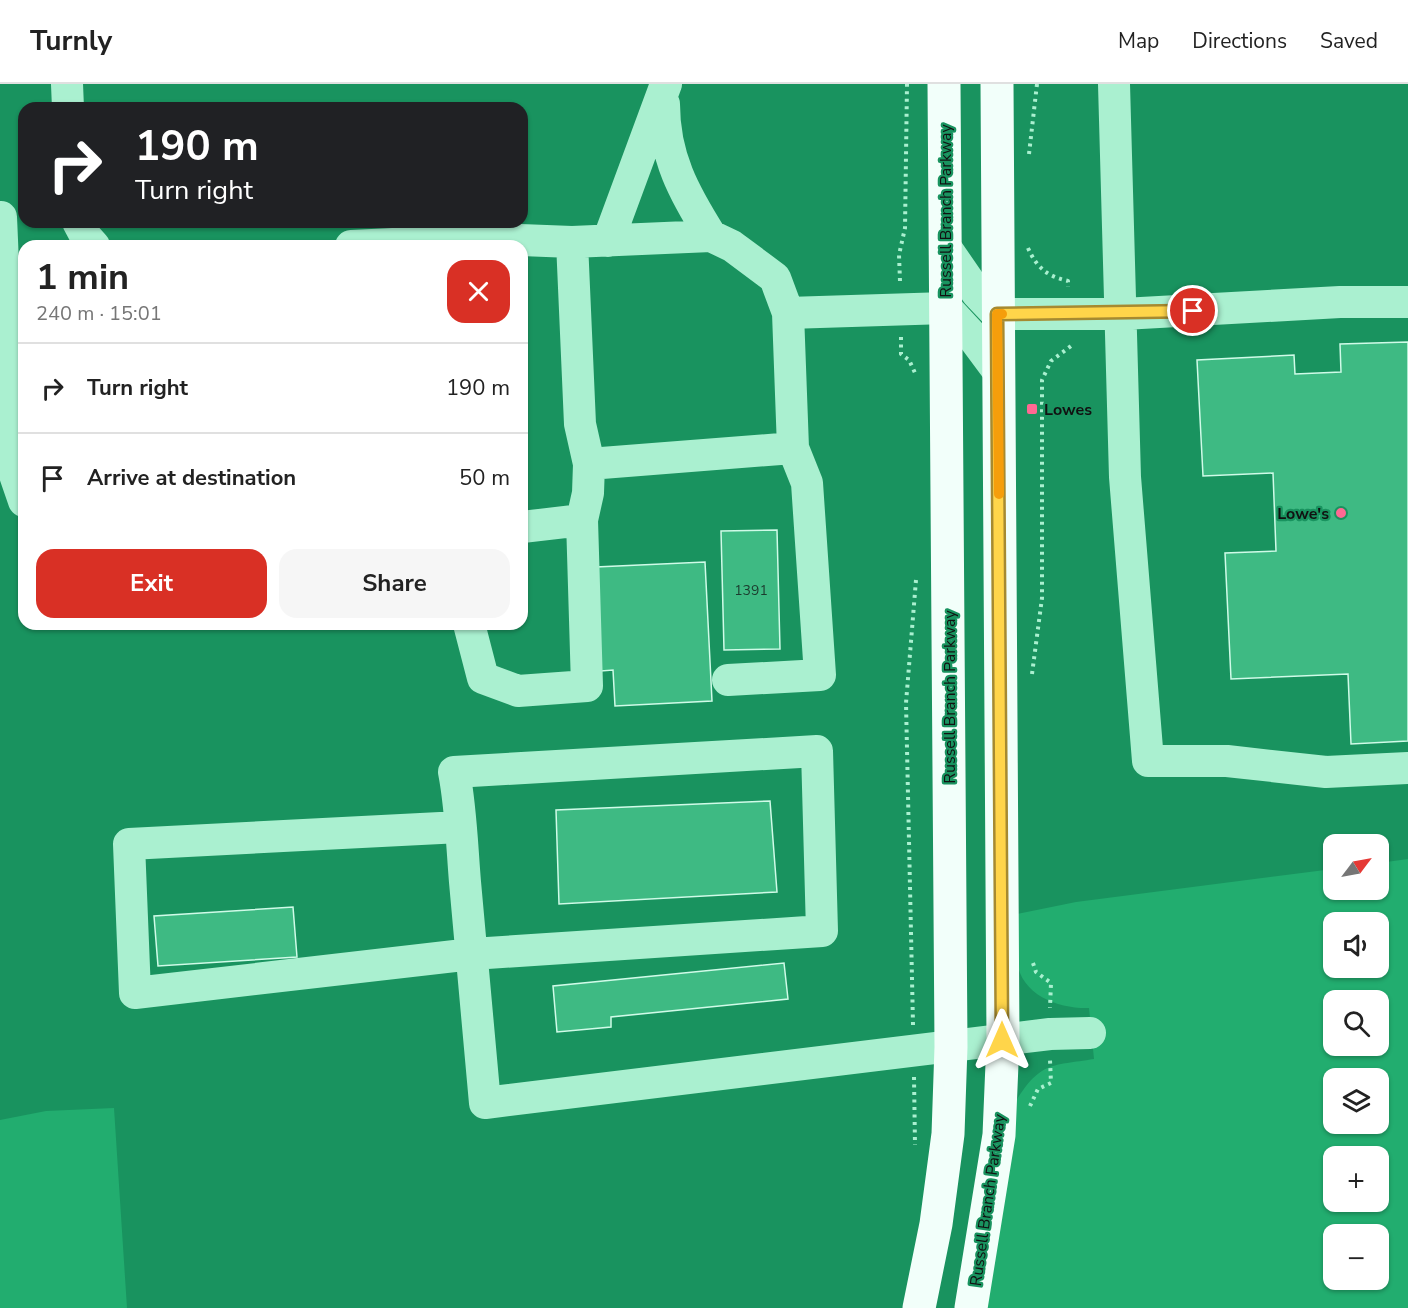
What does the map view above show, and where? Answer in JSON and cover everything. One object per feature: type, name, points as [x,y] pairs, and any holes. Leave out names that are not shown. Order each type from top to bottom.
[{"type":"main road","name":"Russell Branch Parkway","points":[[919,1308],[936,1224],[948,1134],[951,1047],[944,84]]},
{"type":"main road","name":"Russell Branch Parkway","points":[[971,1308],[999,1135],[1002,1040],[996,84]]},
{"type":"street","points":[[67,84],[68,102]]},
{"type":"street","points":[[1114,84],[1123,314],[1125,477],[1148,761],[1227,761],[1326,772],[1408,768]]},
{"type":"street","points":[[665,89],[664,133],[673,164],[689,201],[711,236]]},
{"type":"street","points":[[608,241],[665,89]]},
{"type":"street","points":[[8,217],[11,437],[14,472],[18,484]]},
{"type":"street","points":[[528,240],[572,242],[711,236],[732,246],[775,278],[788,313],[793,448],[807,483],[820,675],[728,680]]},
{"type":"street","points":[[476,240],[522,240]]},
{"type":"street","points":[[471,630],[483,678],[518,691],[586,686],[582,520],[588,494],[589,464],[580,424],[572,242]]},
{"type":"street","points":[[946,248],[977,292],[997,314],[1123,314],[1340,302],[1408,302]]},
{"type":"street","points":[[788,313],[946,308],[972,336],[998,371]]},
{"type":"street","points":[[589,464],[793,448]]},
{"type":"street","points":[[528,526],[582,520]]},
{"type":"street","points":[[460,827],[129,844],[135,993],[472,954],[822,931],[817,751],[454,772],[460,827],[472,954],[485,1103],[1050,1034],[1090,1033]]},
{"type":"path","points":[[907,84],[905,228],[899,255],[902,308],[901,354],[909,360],[918,385]]},
{"type":"path","points":[[1027,164],[1037,84]]},
{"type":"path","points":[[1026,244],[1035,265],[1052,278],[1068,281],[1071,346],[1051,361],[1042,380],[1042,598],[1032,678]]},
{"type":"path","points":[[914,1155],[914,1052],[906,703],[916,575]]},
{"type":"path","points":[[1029,1109],[1038,1089],[1051,1083],[1051,983],[1036,972],[1031,957]]},
{"type":"green space","points":[[1408,859],[1408,1308],[985,1308],[1016,1101],[1041,1072],[1057,1065],[1094,1059],[1089,1008],[1066,1006],[1044,998],[1034,992],[1020,973],[1017,961],[1017,914],[1076,902],[1323,870],[1323,900],[1389,900],[1389,862]]},
{"type":"green space","points":[[114,1108],[127,1308],[0,1308],[0,1120],[46,1111]]},
{"type":"building","name":"Lowe's","points":[[1408,342],[1408,741],[1351,744],[1348,674],[1231,679],[1225,553],[1276,551],[1273,473],[1203,476],[1197,360],[1294,355],[1295,374],[1341,372],[1340,344]]},
{"type":"building","points":[[777,530],[780,649],[724,650],[721,531]]},
{"type":"building","points":[[705,562],[712,701],[615,706],[613,670],[601,671],[596,567]]},
{"type":"building","points":[[770,801],[777,892],[559,904],[556,810]]},
{"type":"building","points":[[293,907],[297,957],[158,966],[154,916]]},
{"type":"building","points":[[784,963],[788,999],[611,1017],[611,1027],[557,1032],[553,986]]},
{"type":"slow traffic","points":[[999,494],[997,314],[1002,314]]},
{"type":"place","name":"Lowes","points":[[1032,409]]},
{"type":"place","name":"Lowe's","points":[[1341,513]]},
{"type":"route","points":[[1002,1040],[997,314],[1123,314],[1193,311]]}]
